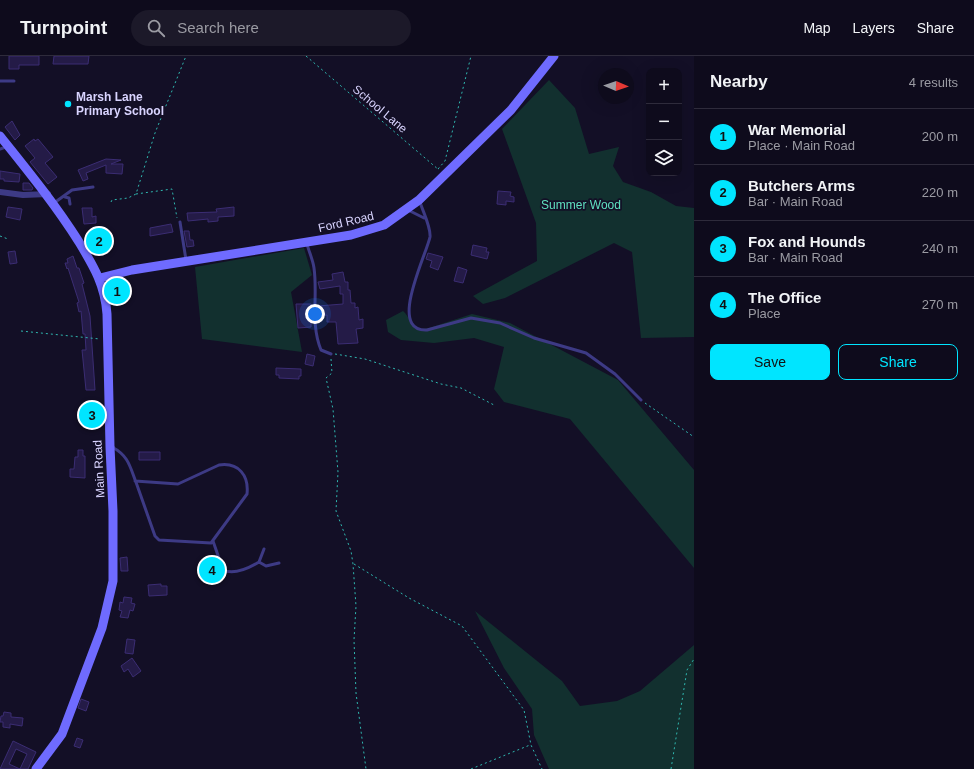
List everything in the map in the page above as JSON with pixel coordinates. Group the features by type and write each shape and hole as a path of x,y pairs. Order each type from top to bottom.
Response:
{"main road":[{"name":"Ford Road","path":"100,278 132,270 351,235 384,225 419,200 441,172 511,110 554,56"},
{"name":"Main Road","path":"0,136 4,147 48,194 54,203 100,278 106,302 114,581 102,628 62,734 36,769"}],"street":[{"path":"0,192 23,195 48,194"}],"lane":[{"path":"0,81 14,81"},
{"path":"54,203 65,197 72,190 93,187"},
{"path":"65,197 69,198 70,204"},
{"path":"419,200 430,237 414,284 408,316 414,326 422,330 428,330 471,318 500,323 534,338 586,353 615,374 641,400"},
{"path":"406,209 425,218"},
{"path":"180,222 186,261"},
{"path":"307,242 314,268 314,315 317,341 320,350 331,354"},
{"path":"110,447 124,455 156,536 159,540 207,544 212,541 247,494 247,480 239,468 226,464 219,465 174,484 135,481"},
{"path":"212,541 223,570 228,572 239,570 259,562 264,549"},
{"path":"259,562 266,566 279,563"}],"path":[{"path":"136,194 155,133 186,56"},
{"name":"School Lane","path":"306,56 441,172"},
{"path":"441,172 471,56"},
{"path":"111,202 112,200 128,198 136,194 172,189 176,218 180,222"},
{"path":"0,236 8,239"},
{"path":"21,331 78,338 108,339"},
{"path":"366,769 356,693 354,640 356,606 353,564 351,551 336,511 338,472 333,409 326,378 332,373 331,354 349,355 365,359 441,384 461,388 494,405"},
{"path":"641,400 694,437"},
{"path":"353,564 462,626 524,710 531,745 542,769"},
{"path":"671,769 687,670 694,659"},
{"path":"471,769 531,745"}],"green space":[{"name":"Summer Wood","path":"549,80 575,108 589,154 619,147 613,166 623,182 651,192 676,206 694,208 694,337 641,338 632,252 614,243 505,298 483,304 473,296 537,261 536,223 502,129"},
{"path":"304,248 312,275 291,292 302,352 202,339 195,267"},
{"path":"403,311 417,330 429,328 472,314 510,323 618,380 694,470 694,568 570,419 504,402 494,389 504,347 474,338 434,343 401,340 388,332 386,320"},
{"path":"475,611 562,681 580,706 617,701 640,691 694,645 694,769 549,769 534,735 532,709 504,668"}],"building":[{"path":"9,56 39,56 39,65 19,65 19,69 9,69"},
{"path":"54,56 89,56 88,64 53,64"},
{"path":"12,121 20,135 15,140 5,127"},
{"path":"34,139 35,141 38,139 53,157 45,163 57,177 48,184 30,162 35,158 25,146"},
{"path":"106,159 121,160 111,164 123,164 122,174 106,173 106,165 86,173 88,179 83,181 78,170"},
{"path":"0,171 20,174 19,182 4,181 4,179 0,179"},
{"path":"23,183 29,183 33,188 32,190 23,190"},
{"path":"498,191 511,192 510,196 514,197 514,202 506,201 506,205 497,204"},
{"path":"8,207 22,209 20,220 6,217"},
{"path":"234,207 234,216 218,217 218,221 208,222 208,219 188,221 187,213 217,212 216,209"},
{"path":"82,208 92,208 92,217 96,216 96,223 84,224"},
{"path":"171,224 173,232 150,236 150,228"},
{"path":"106,229 107,234 103,235 104,248 96,249 94,230"},
{"path":"184,231 189,231 190,240 193,240 194,246 187,247"},
{"path":"473,245 487,248 486,252 489,252 487,259 471,255"},
{"path":"15,251 17,263 10,264 8,252"},
{"path":"428,253 443,257 438,270 430,267 432,261 426,259"},
{"path":"73,256 84,283 82,284 90,316 95,390 86,390 82,350 86,350 85,334 83,334 81,311 79,312 77,303 79,302 65,263 68,263 67,259"},
{"path":"458,267 467,270 463,283 454,281"},
{"path":"343,272 345,282 348,282 351,303 355,303 355,308 358,307 359,320 363,319 363,328 356,329 358,343 338,344 336,322 327,322 327,315 318,316 318,306 343,304 343,294 340,294 340,286 320,289 318,282 333,280 332,274"},
{"path":"296,304 311,304 311,327 298,328"},
{"path":"307,354 315,356 313,366 305,364"},
{"path":"276,368 301,369 301,376 299,376 299,379 279,378 279,375 276,375"},
{"path":"95,401 99,420 88,425 84,410 89,409 88,402"},
{"path":"78,450 83,450 83,456 85,456 85,478 70,477 70,469 74,469 75,457 78,457"},
{"path":"139,452 160,452 160,460 139,460"},
{"path":"127,557 128,571 121,571 120,558"},
{"path":"215,562 218,572 206,576 204,571 209,569 208,565"},
{"path":"161,584 161,586 167,586 167,595 149,596 148,585"},
{"path":"124,597 132,598 131,603 135,604 133,611 130,610 128,618 120,617 122,611 119,610 120,602 123,603"},
{"path":"127,639 135,640 133,654 125,653"},
{"path":"132,658 141,671 133,677 128,669 124,672 121,666"},
{"path":"81,699 89,702 86,711 78,708"},
{"path":"4,712 11,713 11,717 23,718 22,726 10,724 10,728 3,727 3,722 0,722 1,716 3,716"},
{"path":"77,738 83,740 80,748 74,746"},
{"path":"13,741 36,752 28,769 20,769 0,769","holes":["16,749 27,754 20,769 9,764"]}],"place":[{"name":"Marsh Lane Primary School","path":"68,104"},
{"name":"Butchers Arms","path":"99,241"},
{"name":"War Memorial","path":"117,291"},
{"name":"Fox and Hounds","path":"92,415"},
{"name":"The Office","path":"212,570"}]}
